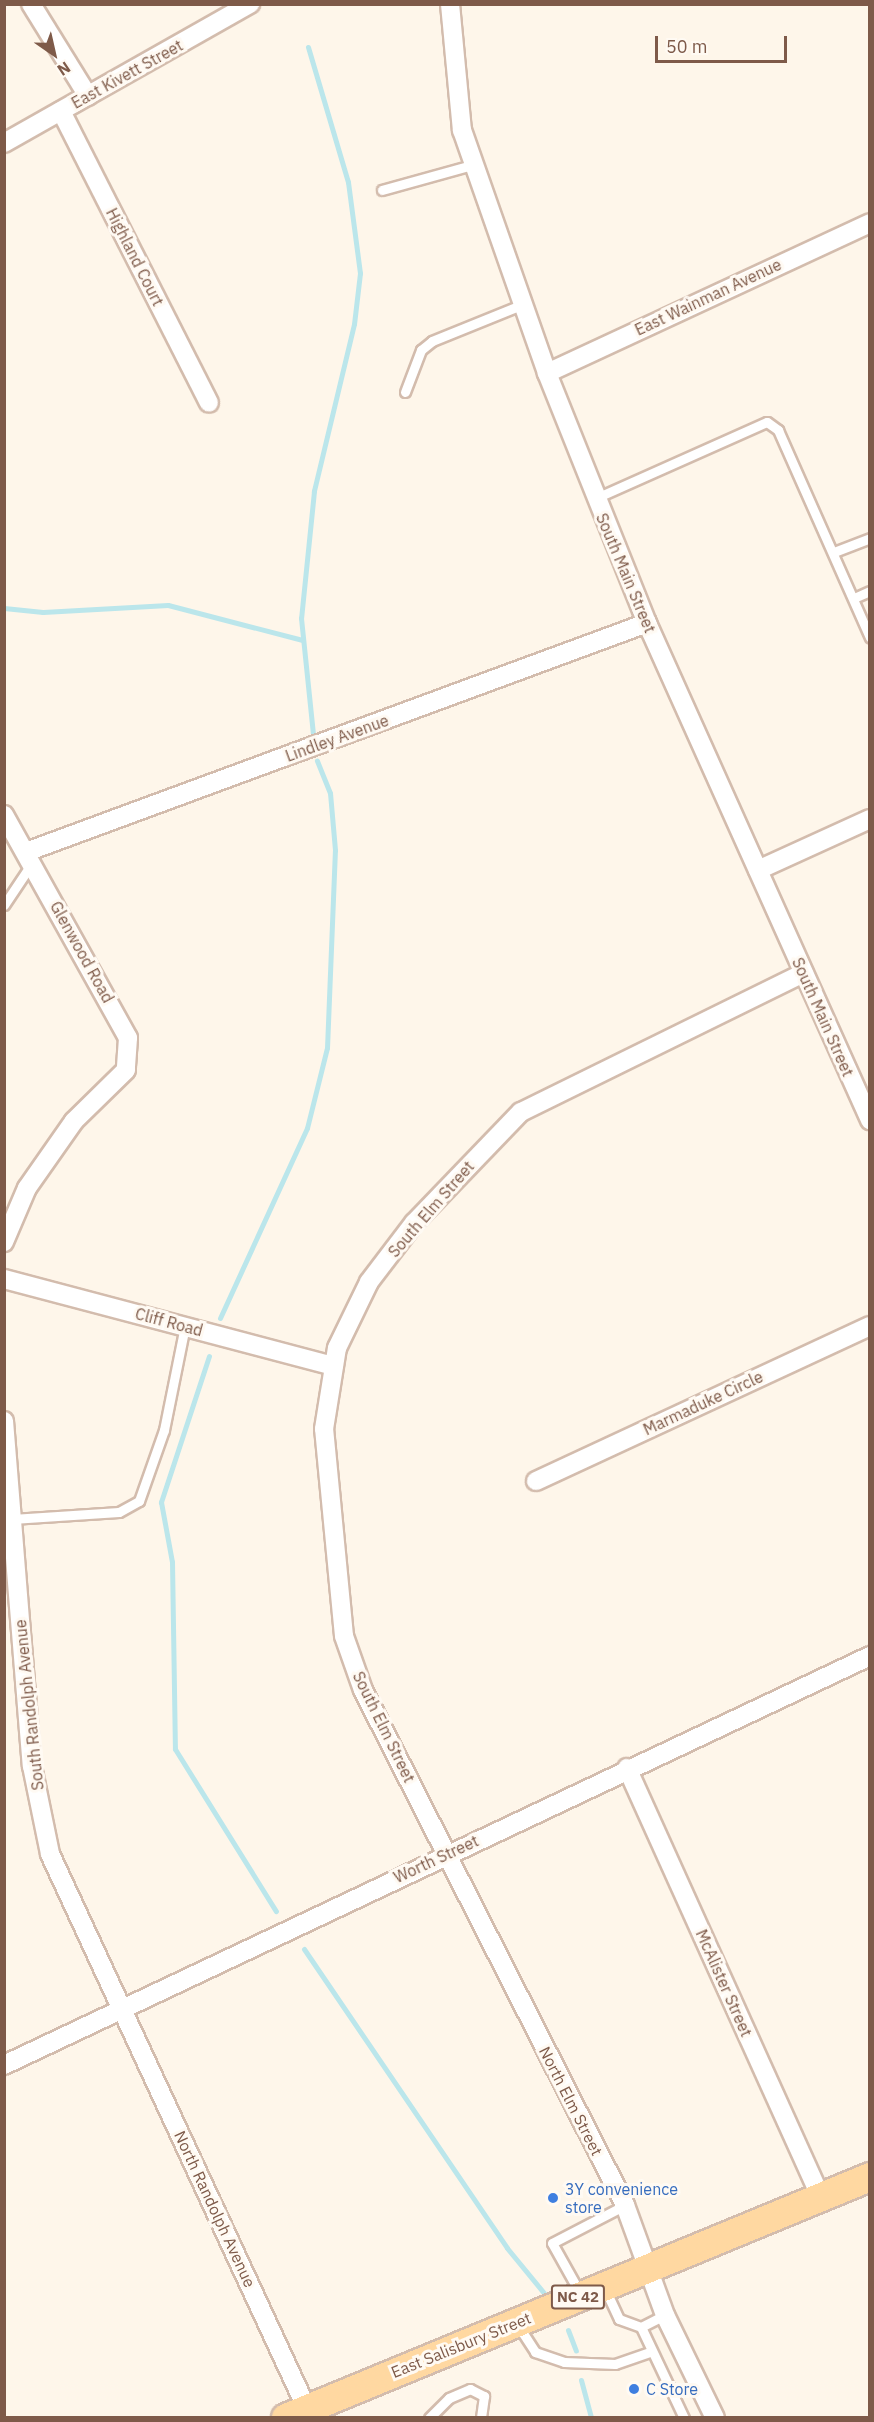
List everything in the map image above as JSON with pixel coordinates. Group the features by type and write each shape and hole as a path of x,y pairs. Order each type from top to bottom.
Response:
{"main road":[{"name":"East Salisbury Street","path":"297,2413 870,2178"}],"street":[{"path":"31,4 88,96"},
{"name":"East Kivett Street","path":"4,143 250,4"},
{"name":"South Main Street","path":"450,4 454,74 472,165 521,305 594,499 647,623 870,1120"},
{"name":"Highland Court","path":"61,111 209,403"},
{"name":"East Wainman Avenue","path":"547,373 870,223"},
{"name":"Lindley Avenue","path":"29,857 647,623"},
{"name":"Glenwood Road","path":"4,815 128,1038 126,1070 74,1121 27,1188 4,1242"},
{"path":"758,870 870,819"},
{"name":"South Elm Street","path":"447,1854 363,1690 344,1636 324,1429 334,1366 369,1282 414,1223 521,1112 804,973"},
{"name":"Cliff Road","path":"4,1279 334,1366"},
{"name":"Marmaduke Circle","path":"536,1481 870,1326"},
{"name":"South Randolph Avenue","path":"4,1421 32,1766 50,1854 122,2008"},
{"name":"Worth Street","path":"4,2065 627,1768 870,1656"},
{"name":"McAlister Street","path":"627,1768 821,2197"},
{"name":"North Elm Street","path":"447,1854 625,2205 650,2267 665,2315 714,2417"},
{"name":"North Randolph Avenue","path":"122,2008 297,2413"}],"lane":[{"path":"382,190 472,165"},
{"path":"405,392 421,350 432,341 521,305"},
{"path":"594,499 767,422 778,430 834,552 870,638"},
{"path":"834,552 870,538"},
{"path":"854,598 870,591"},
{"path":"4,905 29,857"},
{"path":"12,1519 119,1512 139,1502 164,1430 185,1326"},
{"path":"625,2205 552,2243 619,2319 641,2327 684,2418"},
{"path":"641,2327 665,2315"},
{"path":"517,2322 525,2341 549,2360 615,2364 652,2351"},
{"path":"429,2418 449,2398 470,2389 484,2396 481,2418"}],"waterway":[{"path":"308,47 348,182 360,273 354,324 314,491 301,618 313,734"},
{"path":"4,608 43,612 168,605 302,640"},
{"path":"220,1318 307,1128 327,1048 335,850 330,793 317,761"},
{"path":"209,1356 161,1502 172,1562 175,1749 276,1911"},
{"path":"304,1949 507,2248 544,2293"},
{"path":"568,2330 576,2351"},
{"path":"581,2380 591,2418"}],"place":[{"name":"3Y convenience store","path":"553,2198"},
{"name":"C Store","path":"634,2389"}]}
